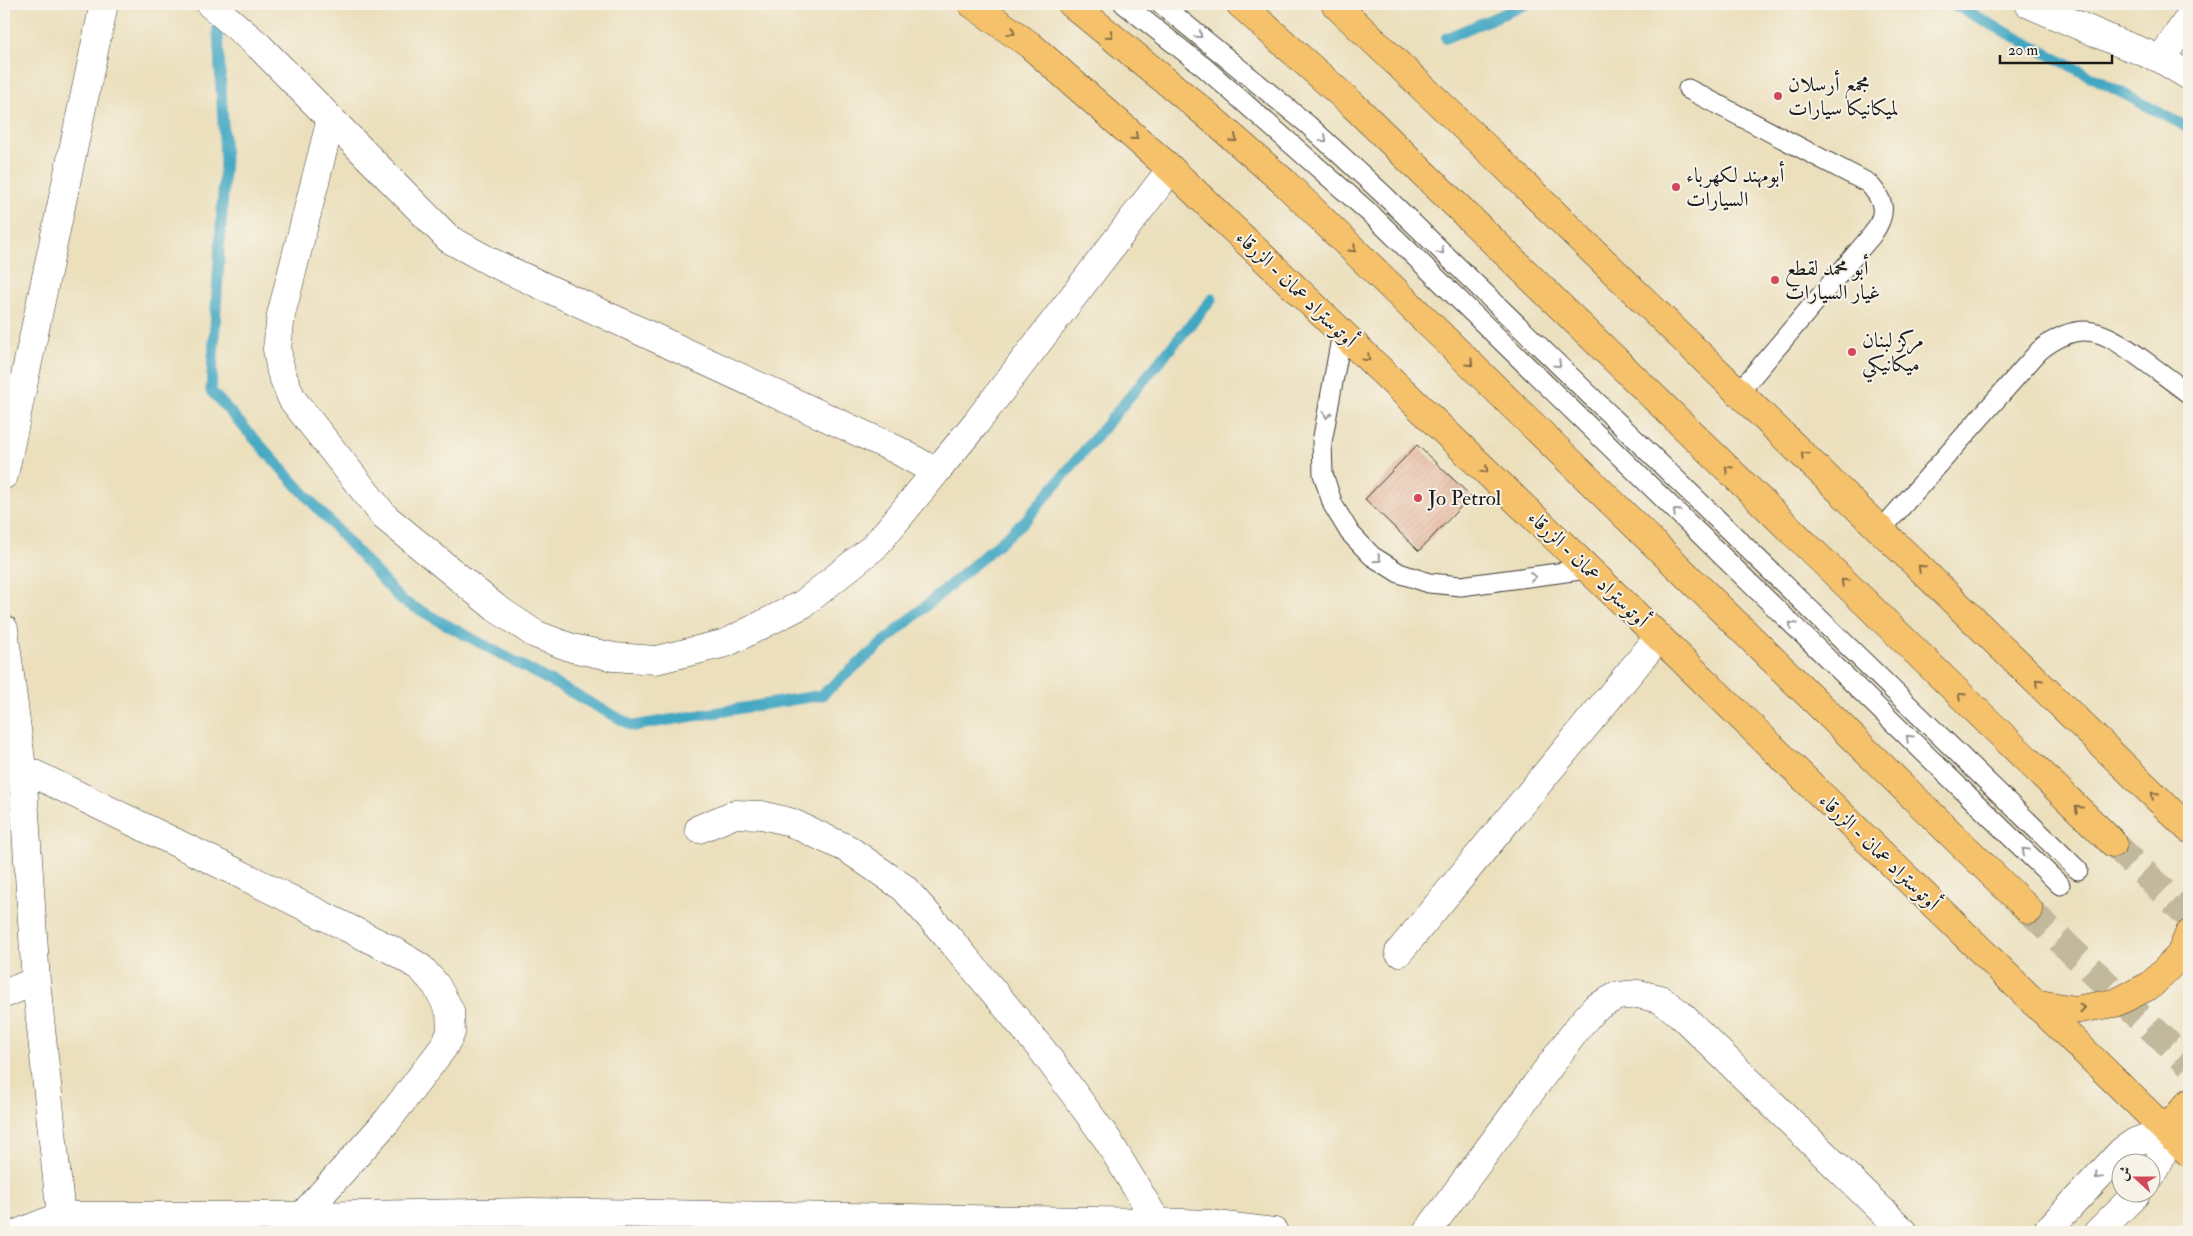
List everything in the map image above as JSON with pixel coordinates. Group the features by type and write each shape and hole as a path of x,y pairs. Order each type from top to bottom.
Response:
{"highway":[{"name":"أوتوستراد عمان - الزرقاء","path":"972,4 1030,45 1171,169 1660,638 2189,1153"},
{"path":"1072,4 1205,113 1284,182 2029,910"},
{"path":"1240,4 1353,105 2113,843"},
{"path":"1335,4 1739,392 2189,829"},
{"path":"2034,1003 2074,1010 2115,1003 2151,984 2180,954 2189,934"},
{"path":"2166,1130 2189,1103"}],"street":[{"path":"4,475 104,4"},
{"path":"210,4 258,46 449,239 469,252 897,450 936,472"},
{"path":"2029,4 2161,59 2189,76"},
{"path":"2161,59 2189,18"},
{"path":"331,119 281,315 278,349 280,372 292,399 385,517 496,608 535,634 572,648 614,657 656,660 726,643 803,604 875,546 976,423 1171,169"},
{"path":"4,629 13,770 61,1216"},
{"path":"1399,952 1660,638"},
{"path":"13,770 234,870 396,952 421,968 436,985 450,1011 451,1033 443,1048 386,1121 294,1224"},
{"path":"698,829 735,814 762,815 790,822 848,849 904,888 953,942 1043,1051 1107,1139 1157,1222"},
{"path":"4,994 36,981"},
{"path":"1427,1232 1595,1008 1617,996 1638,994 1660,999 1680,1014 1904,1232"},
{"path":"2046,1232 2122,1151 2142,1138 2166,1130 2165,1146 2160,1162"},
{"path":"2098,1232 2126,1204"},
{"path":"21,1232 61,1216 294,1224 1157,1222 1208,1224 1274,1232"}],"lane":[{"path":"1124,4 1205,68 1373,216 2060,885"},
{"path":"1161,4 1307,124 1383,194 2078,870"},
{"path":"1688,89 1868,184 1878,194 1883,208 1881,223 1872,235 1739,392"},
{"path":"1881,530 2039,351 2052,341 2066,334 2082,331 2099,333 2114,338 2189,394"},
{"path":"1342,333 1322,442 1323,474 1333,505 1350,533 1372,556 1399,573 1429,583 1461,586 1588,569"}],"building":[{"name":"Jo Petrol","path":"1417,445 1471,496 1419,551 1365,499"}],"waterway":[{"path":"1446,38 1527,4"},
{"path":"1952,4 2189,128"},
{"path":"217,14 225,160 211,391 401,600 633,726 822,695 1026,520 1212,299"}],"tunnel":[{"path":"2113,843 2189,916"},
{"path":"2029,910 2189,1064"}],"place":[{"name":"مجمع أرسلان لميكانيكا سيارات","path":"1778,96"},
{"name":"أبومهند لكهرباء السيارات","path":"1676,187"},
{"name":"أبو محمد لقطع غيار السيارات","path":"1775,280"},
{"name":"مركز لبنان ميكانيكي","path":"1852,352"},
{"name":"Jo Petrol","path":"1418,498"}]}
